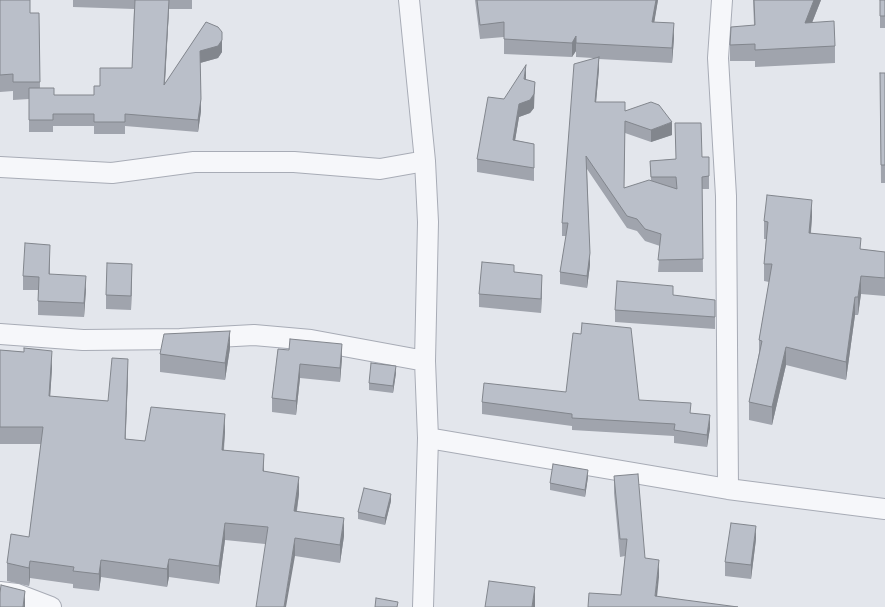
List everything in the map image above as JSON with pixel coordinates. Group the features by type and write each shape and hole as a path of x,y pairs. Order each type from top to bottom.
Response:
{"street":[{"path":"409,0 425,161 428,222 425,361 428,438 423,607"},
{"path":"722,0 718,58 726,196 728,489"},
{"path":"0,167 112,173 194,162 294,162 380,169 425,161"},
{"path":"0,334 83,340 254,336 311,340 425,361"},
{"path":"428,438 728,489 885,509"},
{"path":"0,592 17,594 52,607"}],"building":[{"path":"0,0 30,0 30,13 39,13 40,82 13,82 13,74 0,75"},
{"path":"135,0 169,0 164,85 206,22 218,27 222,32 222,40 218,46 200,51 201,99 198,120 125,114 125,122 94,122 94,114 53,114 53,120 29,120 29,88 54,88 54,95 94,95 94,86 100,86 100,68 132,68"},
{"path":"477,0 656,0 652,22 674,23 672,48 576,43 576,36 572,43 504,39 504,22 480,25"},
{"path":"754,0 814,0 805,23 834,21 835,46 755,50 755,44 730,45 731,27 755,25"},
{"path":"880,0 885,0 885,16 880,16"},
{"path":"599,57 595,102 625,102 625,111 651,102 659,105 672,122 651,130 625,121 624,188 649,180 677,189 676,177 651,177 650,161 676,159 675,123 701,123 702,157 709,157 709,176 702,177 703,259 658,260 661,234 645,229 637,219 627,216 586,156 590,253 587,276 560,272 568,223 562,223 574,64"},
{"path":"526,65 524,79 535,82 534,94 530,100 519,104 513,140 534,144 534,168 477,159 488,97 504,99"},
{"path":"880,73 885,73 885,165 881,165"},
{"path":"767,195 812,200 809,233 861,238 860,249 885,252 885,278 861,276 858,297 855,297 846,362 786,347 772,407 749,402 762,341 759,340 772,264 764,264 768,222 764,221"},
{"path":"25,243 50,245 49,274 86,276 84,303 38,301 39,277 23,276"},
{"path":"482,262 514,265 514,272 542,275 541,299 479,294"},
{"path":"107,263 132,264 131,296 106,295"},
{"path":"617,281 673,286 673,295 715,300 715,317 615,310"},
{"path":"582,323 631,328 639,400 691,403 690,413 710,415 707,435 674,430 675,424 572,418 572,414 482,402 484,383 566,392 573,333 581,334"},
{"path":"230,331 225,363 160,354 164,334"},
{"path":"290,339 342,344 340,368 300,364 296,401 272,398 278,349 289,350"},
{"path":"24,348 52,351 49,396 108,401 112,358 128,359 125,439 145,441 151,407 225,414 222,450 264,454 263,471 299,477 294,511 344,518 340,545 295,538 284,607 256,607 268,527 225,523 219,566 169,559 167,569 101,560 99,574 73,571 74,567 30,561 29,568 7,563 11,534 29,537 43,427 0,427 0,350 24,352"},
{"path":"371,363 396,366 393,386 369,383"},
{"path":"553,464 588,470 585,490 550,483"},
{"path":"638,474 645,558 659,560 655,596 738,607 588,607 589,593 621,595 627,539 620,539 614,476"},
{"path":"364,488 391,494 385,518 358,512"},
{"path":"731,523 756,526 751,565 725,562"},
{"path":"489,581 535,587 532,607 485,607"},
{"path":"1,585 25,591 23,607 0,607"},
{"path":"376,598 398,602 397,607 375,607"}]}
